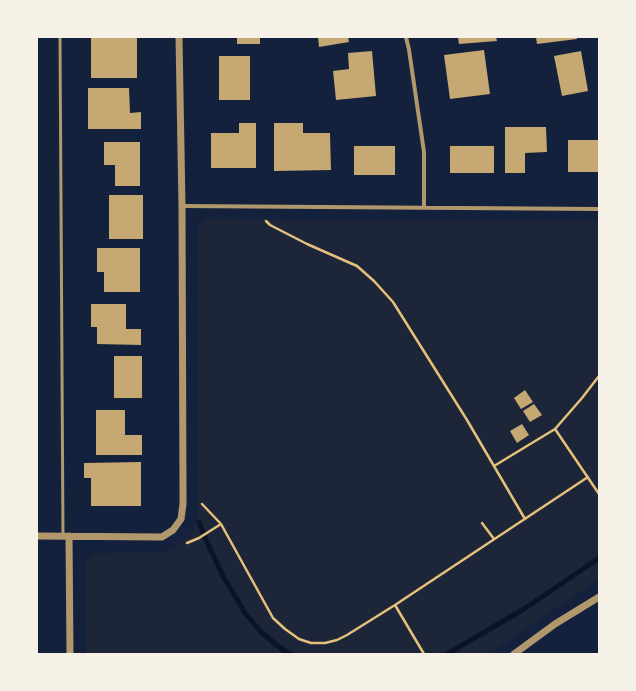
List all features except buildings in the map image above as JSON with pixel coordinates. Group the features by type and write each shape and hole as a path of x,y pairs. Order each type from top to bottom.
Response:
{"street":[{"path":"37,536 162,537 173,530 181,519 183,504 182,206 179,37"},
{"path":"406,37 424,152 424,208"},
{"path":"182,206 599,209"},
{"path":"66,536 70,654"},
{"path":"514,654 555,624 599,598"}],"lane":[{"path":"60,37 66,536"}],"path":[{"path":"266,221 270,225 307,244 358,266 374,280 393,302 467,420 525,519"},
{"path":"494,466 555,429 599,376"},
{"path":"555,429 599,494"},
{"path":"202,504 221,524 273,618 299,639 311,643 325,643 337,640 394,605 588,477"},
{"path":"482,522 494,539"},
{"path":"187,543 199,538 221,524"},
{"path":"394,605 424,654"}],"shaded area":[{"path":"205,219 599,221 599,579 490,654 86,654 85,567 91,556 96,553 164,552 178,546 191,533 196,523 198,512 198,228 201,222"}],"waterway":[{"path":"199,522 223,576 245,613 261,632 280,648 291,654"},
{"path":"447,654 524,609 599,558"}]}
